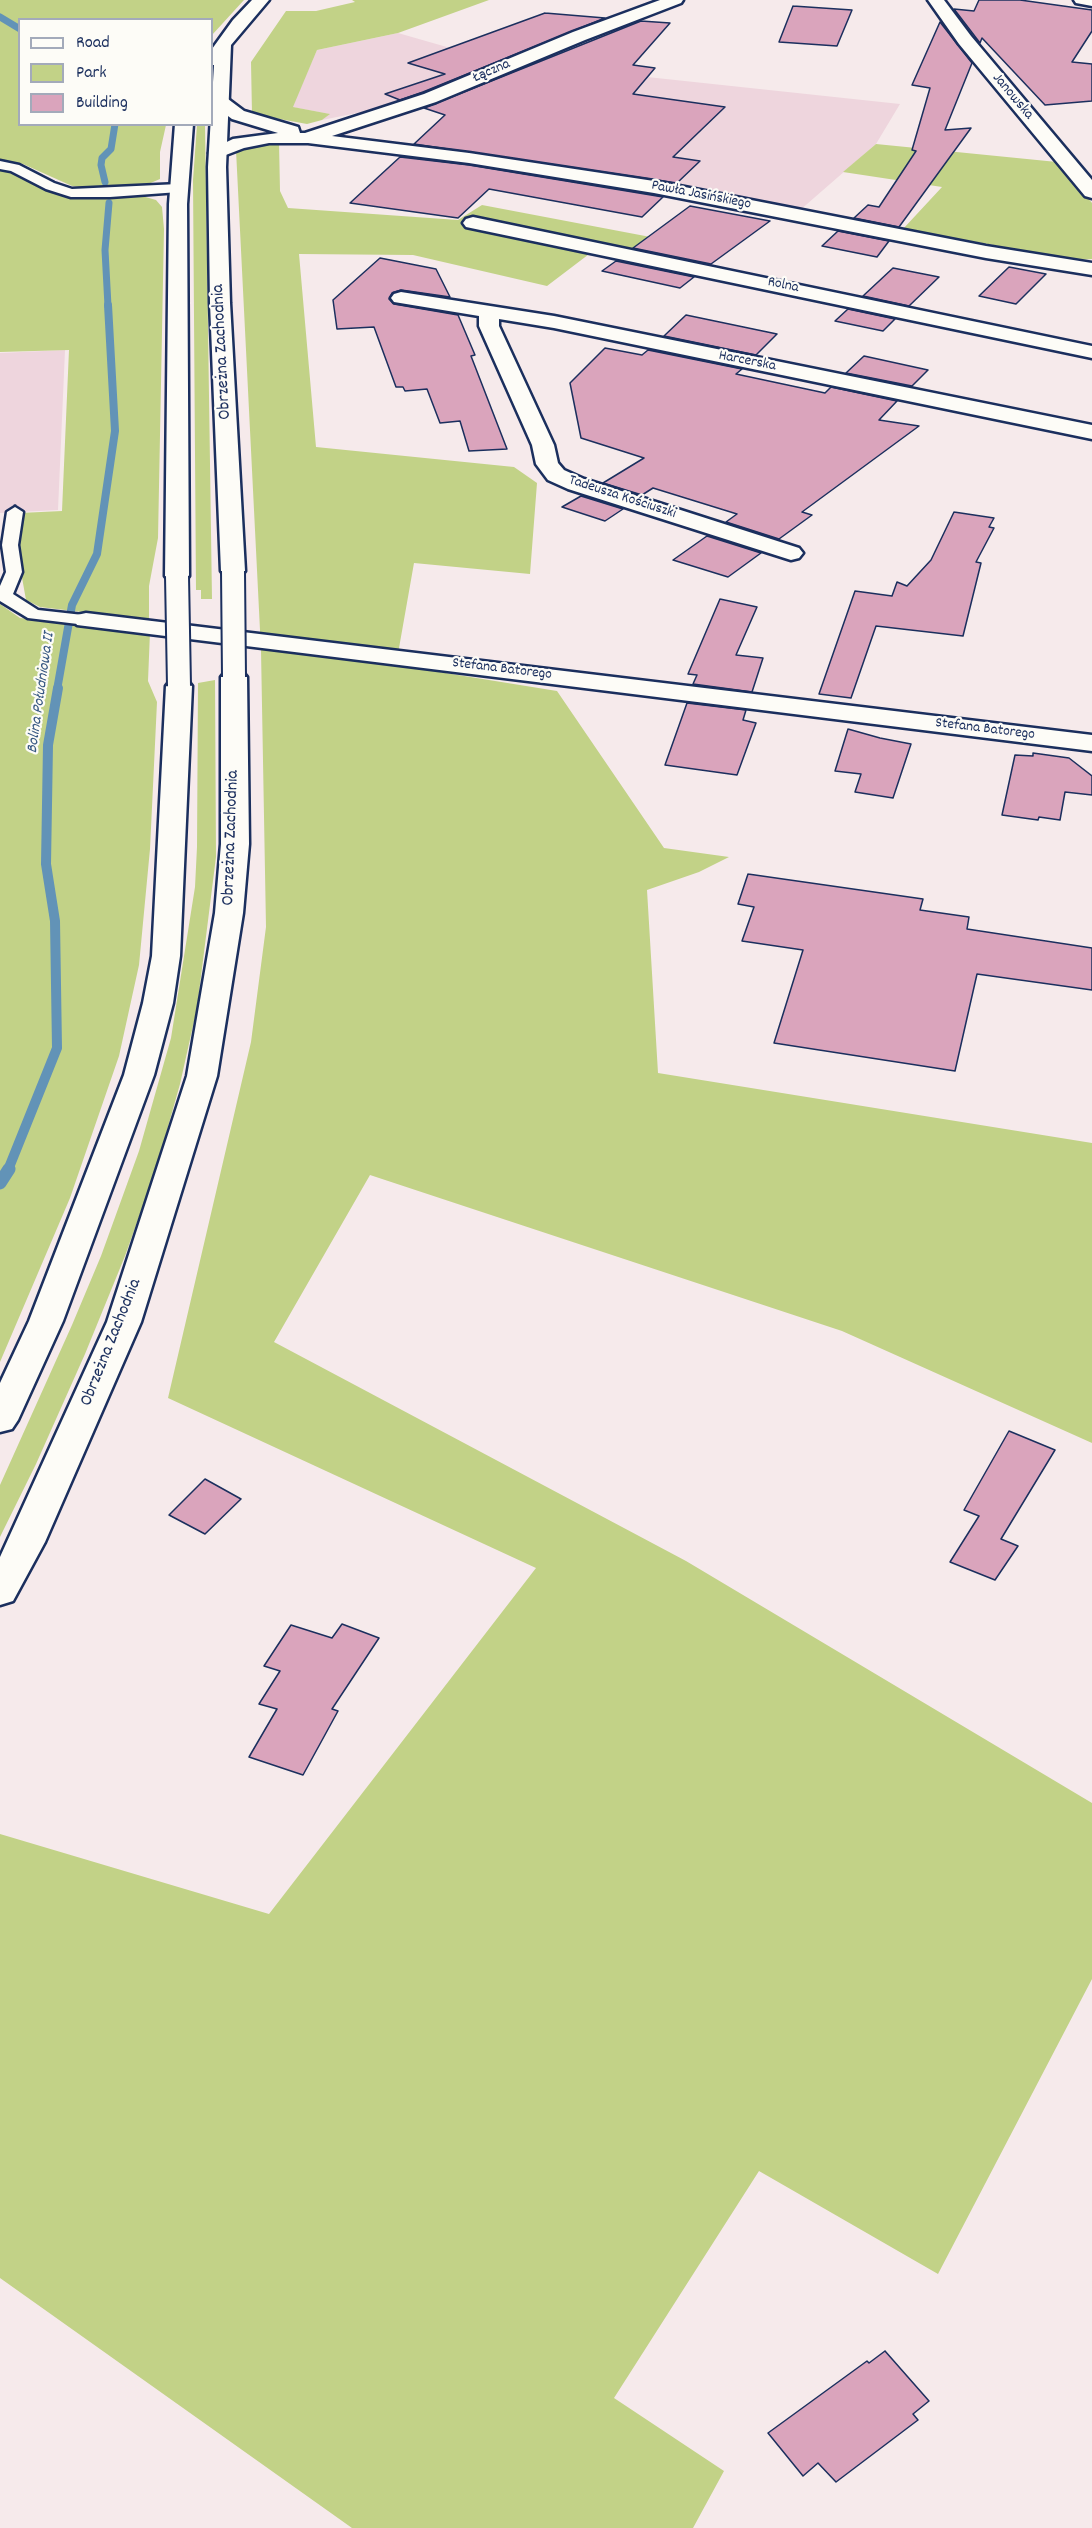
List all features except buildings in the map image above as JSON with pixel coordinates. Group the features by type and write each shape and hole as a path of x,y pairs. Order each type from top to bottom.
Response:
{"street":[{"path":"213,59 239,23 261,0"},
{"name":"Łączna","path":"308,138 430,98 579,36 675,0"},
{"name":"Janowska","path":"936,0 964,40 1092,192"},
{"path":"1082,0 1092,2"},
{"name":"Obrzeżna Zachodnia","path":"0,1592 27,1542 124,1322 202,1076 222,965 234,855 233,571 220,303 218,153 223,44"},
{"name":"Pawła Jasińskiego","path":"222,103 238,115 308,138"},
{"path":"0,1420 46,1321 139,1075 158,1003 166,956 179,686 178,188 184,126"},
{"name":"Pawła Jasińskiego","path":"218,153 239,143 308,138 596,177 986,252 1092,270"},
{"name":"Rolna","path":"474,223 1092,352"},
{"name":"Harcerska","path":"401,298 489,311 1092,432"},
{"name":"Tadeusza Kościuszki","path":"489,311 489,326 543,445 547,464 556,475 576,484 791,553"},
{"name":"Stefana Batorego","path":"86,620 1092,743"}],"lane":[{"path":"0,165 15,168 50,186 71,193 110,193 178,188"},
{"name":"Stefana Batorego","path":"15,512 9,545 14,572 4,596 34,614 86,620"}],"shaded area":[{"path":"398,33 499,62 392,106 322,120 329,114 292,107 317,50"},
{"path":"591,71 900,104 876,144 799,211 504,157"},
{"path":"65,350 58,510 0,513 0,353"}],"green space":[{"path":"0,0 244,0 213,34 213,18 18,18 18,126 166,126 160,152 160,179 146,185 99,190 72,186 23,164 0,160"},
{"path":"352,0 489,0 398,33 317,50 293,107 330,114 322,120 307,124 252,114 251,62 286,11 316,11 355,2"},
{"path":"197,126 205,126 212,599 201,599 201,590 196,590 193,180"},
{"path":"279,142 280,191 288,208 458,220 482,205 661,239 640,255 601,245 547,286 413,255 299,254 316,447 514,467 537,483 530,574 414,563 396,665 557,691 664,848 729,857 699,872 647,890 658,1073 1092,1143 1092,1443 842,1331 370,1175 274,1342 686,1561 1092,1803 1092,1979 938,2274 759,2171 614,2398 724,2471 693,2528 352,2528 0,2278 0,1834 269,1914 536,1568 168,1398 251,1042 266,927 261,650 236,150"},
{"path":"876,144 1057,162 1092,203 1092,259 1078,260 903,229 942,187 843,172"},
{"path":"0,168 20,174 72,197 142,196 156,200 162,207 164,229 158,538 149,586 149,620 40,607 26,600 16,544 20,513 62,511 69,350 0,352"},
{"path":"0,604 20,618 150,632 148,681 157,702 150,849 139,965 119,1056 70,1198 0,1362"},
{"path":"215,680 216,857 197,1008 180,1084 157,1166 125,1256 85,1354 36,1464 0,1537 0,1485 101,1256 139,1151 171,1038 195,887 198,683"}],"waterway":[{"name":"Bolina Południowa II","path":"0,17 18,28"},
{"name":"Bolina Południowa II","path":"105,182 101,165 102,158 111,149 115,126"},
{"name":"Bolina Południowa II","path":"108,306 105,250 109,203"},
{"name":"Bolina Południowa II","path":"57,690 72,605 97,554 115,431 108,305"},
{"name":"Bolina Południowa II","path":"8,1170 57,1048 55,921 46,864 48,745 58,688"},
{"name":"Bolina Południowa II","path":"0,1183 9,1169"}]}
